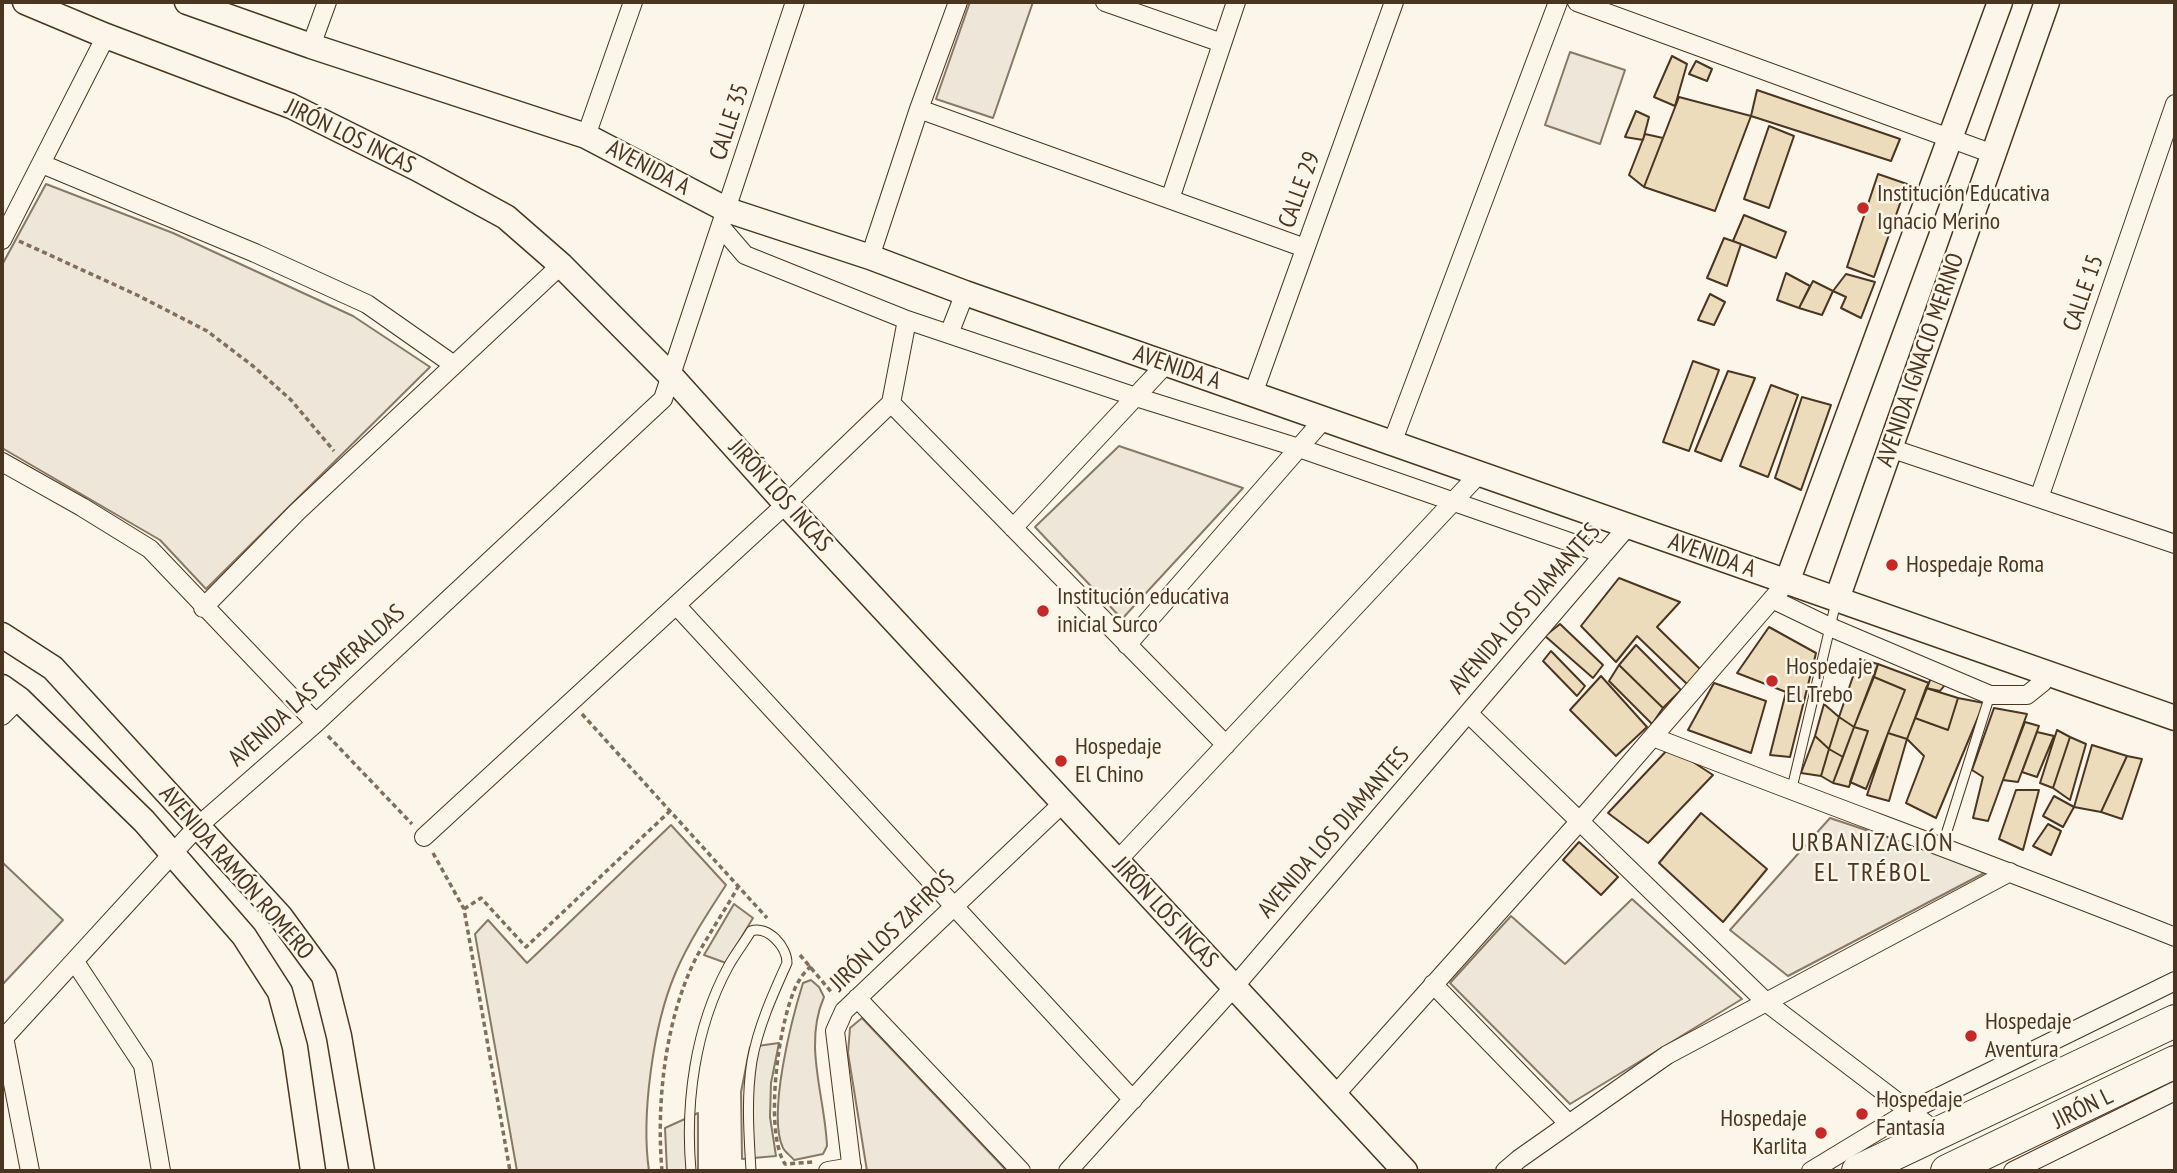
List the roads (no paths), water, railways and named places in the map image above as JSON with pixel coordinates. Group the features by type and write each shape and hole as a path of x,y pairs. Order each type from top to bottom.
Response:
{"highway":[{"path":"1858,1171 2175,1021"},
{"path":"1947,1171 2032,1155 2175,1062"}],"street":[{"name":"JIRÓN LOS INCAS","path":"25,2 106,36 291,106 418,169 506,217 561,265 671,376 1117,861 1240,980 1334,1096 1405,1171"},
{"name":"AVENIDA A","path":"187,2 311,46 586,136 724,219 870,257 965,293 1628,526 1780,591 1837,599 2175,718"},
{"path":"311,46 327,2"},
{"path":"586,136 633,2"},
{"name":"CALLE 35","path":"671,376 795,2"},
{"path":"870,257 958,2"},
{"path":"1105,2 1222,43"},
{"path":"1170,199 1236,2"},
{"name":"CALLE 29","path":"1253,394 1394,2"},
{"path":"1392,443 1558,2"},
{"path":"1577,2 1993,154"},
{"name":"AVENIDA IGNACIO MERINO","path":"1780,591 2000,2"},
{"name":"AVENIDA IGNACIO MERINO","path":"1837,599 2043,3"},
{"path":"3,237 106,36"},
{"name":"CALLE 15","path":"2039,498 2175,104"},
{"path":"919,109 1305,248"},
{"path":"43,163 256,253 367,304 454,365"},
{"path":"724,219 745,255 907,320 1136,397 1299,448 1604,554"},
{"path":"204,608 297,512 561,265"},
{"path":"949,334 965,293"},
{"path":"424,837 786,504 891,403 907,320"},
{"path":"1013,528 1166,364"},
{"name":"AVENIDA LAS ESMERALDAS","path":"3,1039 197,827 316,723 663,399 671,376"},
{"path":"891,403 1226,745"},
{"path":"1127,645 1324,419"},
{"path":"1890,448 2175,544"},
{"path":"2,462 82,507 150,550 316,723"},
{"path":"1117,861 1479,474"},
{"name":"AVENIDA LOS DIAMANTES","path":"1240,980 1628,526"},
{"path":"1334,1096 1579,822 1780,591 1830,627 1990,695 2027,695 2042,684 2048,673"},
{"path":"676,605 1133,1100"},
{"name":"AVENIDA RAMÓN ROMERO","path":"2,635 53,668 280,916 324,976 339,1036 362,1171"},
{"path":"2,716 10,693"},
{"name":"AVENIDA RAMÓN ROMERO","path":"10,693 144,821 244,936 280,992 295,1047 313,1171"},
{"path":"1463,719 1579,822 1766,1002 1938,1133"},
{"path":"1653,737 2175,937"},
{"name":"JIRÓN LOS ZAFIROS","path":"852,1169 835,1031 844,1012 1063,803"},
{"path":"1505,1171 1667,1055 2010,872"},
{"path":"75,962 143,1065 161,1171"},
{"path":"1068,1171 1240,980"},
{"path":"1433,984 1569,1124"},
{"path":"1811,1171 1910,1111 2173,988"},
{"path":"857,998 1021,1171"},
{"path":"3,1039 30,1171"},
{"name":"JIRÓN L","path":"2013,1171 2032,1155 2175,1091"},
{"path":"824,1166 852,1169"}],"lane":[{"path":"1791,792 1837,599"},
{"path":"1942,847 1990,695"},
{"path":"691,1171 688,1146 694,1067 699,1046 710,1007 728,967 751,931 758,928 764,930 782,947 787,954 787,963 763,1020 752,1060 748,1099 751,1171"}],"place":[{"name":"Institución Educativa Ignacio Merino","path":"1863,208"},
{"name":"Hospedaje Roma","path":"1892,565"},
{"name":"Institución educativa inicial Surco","path":"1043,611"},
{"name":"Hospedaje El Trebo","path":"1772,681"},
{"name":"Hospedaje El Chino","path":"1061,761"},
{"name":"Hospedaje Aventura","path":"1971,1036"},
{"name":"Hospedaje Fantasía","path":"1862,1114"},
{"name":"Hospedaje Karlita","path":"1821,1133"}],"district":[{"name":"URBANIZACIÓN EL TRÉBOL","path":"1873,859"}]}
